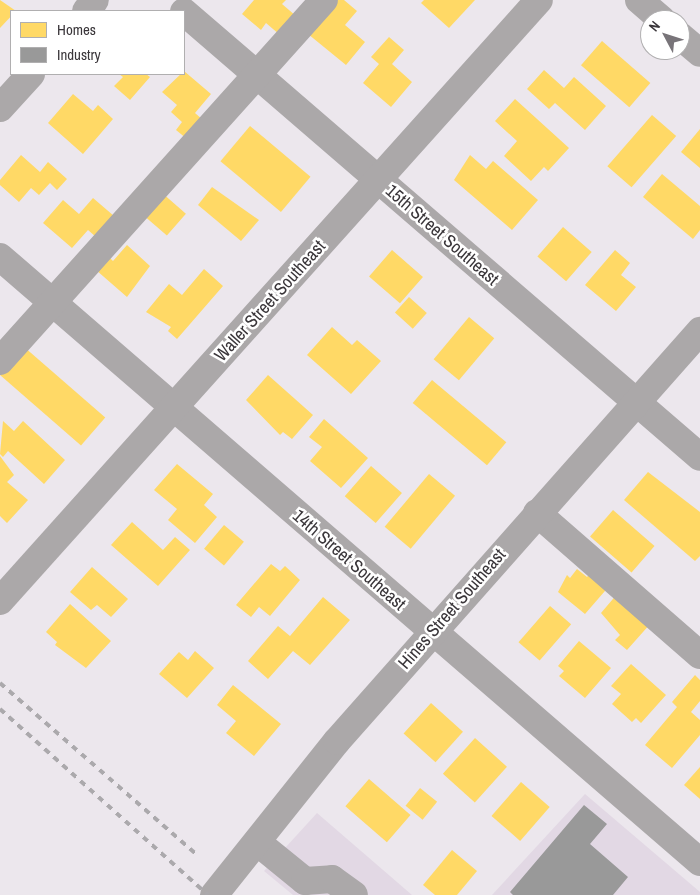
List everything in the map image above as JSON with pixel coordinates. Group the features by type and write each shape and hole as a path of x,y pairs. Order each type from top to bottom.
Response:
{"street":[{"path":"87,10 96,0"},
{"name":"15th Street Southeast","path":"170,0 181,10"},
{"path":"0,361 324,0"},
{"name":"Waller Street Southeast","path":"0,601 538,0"},
{"path":"639,0 650,10"},
{"name":"15th Street Southeast","path":"185,14 700,457"},
{"path":"690,44 700,53"},
{"path":"0,108 29,75"},
{"name":"14th Street Southeast","path":"0,257 700,862"},
{"name":"Hines Street Southeast","path":"214,895 432,632 700,331"},
{"path":"537,513 700,655"},
{"path":"257,842 305,881 332,879 354,895"}],"shaded area":[{"path":"585,794 700,892 700,895 492,895"},
{"path":"317,813 412,895 293,895 264,871"}],"building: Homes":[{"path":"0,0 15,10 10,10 10,17 0,28"},
{"path":"254,0 286,0 282,4 296,16 280,35 266,23 261,30 242,14"},
{"path":"337,0 344,0 357,11 345,25 365,42 346,65 308,34"},
{"path":"424,0 475,0 449,28 421,3"},
{"path":"389,37 404,50 392,64 412,82 391,107 363,83 379,64 371,57"},
{"path":"602,41 650,83 629,107 581,65"},
{"path":"544,70 564,88 574,77 606,106 585,130 555,103 549,109 527,89"},
{"path":"185,72 211,94 195,113 203,120 187,139 176,130 182,122 171,112 177,105 162,92 180,75 185,75"},
{"path":"120,75 147,75 150,77 130,100 114,86 123,77"},
{"path":"73,94 93,111 98,105 113,119 83,154 48,123"},
{"path":"515,99 569,148 548,171 544,167 531,181 504,156 517,141 495,121"},
{"path":"652,115 676,136 632,187 607,166"},
{"path":"250,126 311,177 281,212 220,161"},
{"path":"700,129 700,168 681,152"},
{"path":"21,155 40,172 48,162 67,179 57,190 50,183 39,195 31,188 19,202 0,185 0,180"},
{"path":"470,155 486,169 493,161 538,200 512,230 454,180"},
{"path":"662,174 700,206 700,230 693,239 643,197"},
{"path":"212,187 259,220 241,241 198,205"},
{"path":"161,192 186,214 167,236 142,214"},
{"path":"93,198 114,216 96,237 88,230 72,248 43,223 63,200 79,214"},
{"path":"563,227 592,252 566,281 537,256"},
{"path":"127,245 150,266 127,297 96,270 108,256 113,261"},
{"path":"392,250 423,277 400,303 369,276"},
{"path":"615,250 630,263 621,275 636,287 616,311 585,285"},
{"path":"204,269 223,286 177,339 168,331 171,327 146,312 169,284 182,295"},
{"path":"409,297 427,313 413,329 395,313"},
{"path":"469,317 494,338 459,380 434,359"},
{"path":"332,327 352,345 357,340 381,361 351,394 307,355"},
{"path":"23,346 105,418 81,445 0,375 0,372"},
{"path":"268,375 313,415 292,439 283,432 280,435 246,400"},
{"path":"432,380 506,442 487,465 413,403"},
{"path":"324,419 368,458 341,488 310,461 322,447 309,437"},
{"path":"3,421 14,431 23,421 65,460 44,484 8,451 3,457 0,454"},
{"path":"0,456 14,475 7,482 28,500 7,523 0,516"},
{"path":"177,464 213,494 204,505 217,517 195,543 168,520 177,509 154,490"},
{"path":"371,466 402,493 376,523 345,496"},
{"path":"648,472 700,512 700,556 695,561 624,500"},
{"path":"429,474 455,496 411,549 385,527"},
{"path":"613,510 655,546 632,572 590,536"},
{"path":"132,522 163,550 175,537 190,550 158,586 111,545"},
{"path":"224,525 244,542 224,565 204,549"},
{"path":"271,564 280,571 285,566 300,580 270,616 259,607 251,617 236,605"},
{"path":"92,567 128,599 111,617 97,605 91,610 70,592"},
{"path":"577,569 587,577 594,569 611,584 585,614 558,592 567,575 570,578"},
{"path":"618,593 651,623 627,650 615,640 620,635 601,613"},
{"path":"323,597 350,620 310,665 293,651 268,679 248,661 278,626 290,636"},
{"path":"70,604 111,641 86,668 55,645 57,642 46,632"},
{"path":"550,606 571,624 540,661 519,642"},
{"path":"579,641 611,668 585,698 559,676 564,671 558,666"},
{"path":"195,651 214,668 187,698 159,674 179,652 188,660"},
{"path":"631,664 666,695 641,723 636,718 632,722 612,704 621,694 611,686"},
{"path":"695,675 700,680 700,701 691,712 700,720 700,735 672,768 645,745 677,707 672,702"},
{"path":"233,685 281,724 254,756 226,733 236,721 217,705"},
{"path":"431,703 463,732 436,762 404,733"},
{"path":"475,738 507,767 475,802 443,774"},
{"path":"700,767 700,799 684,785"},
{"path":"369,779 411,815 387,842 345,806"},
{"path":"521,782 550,807 520,841 491,816"},
{"path":"420,788 437,802 423,820 406,806"},
{"path":"452,850 477,871 457,895 435,895 423,885"}],"building: Industry":[{"path":"584,805 607,824 590,844 628,877 613,895 513,895 510,892"}],"railway":[{"path":"0,683 195,853"},
{"path":"0,709 208,895"}]}
